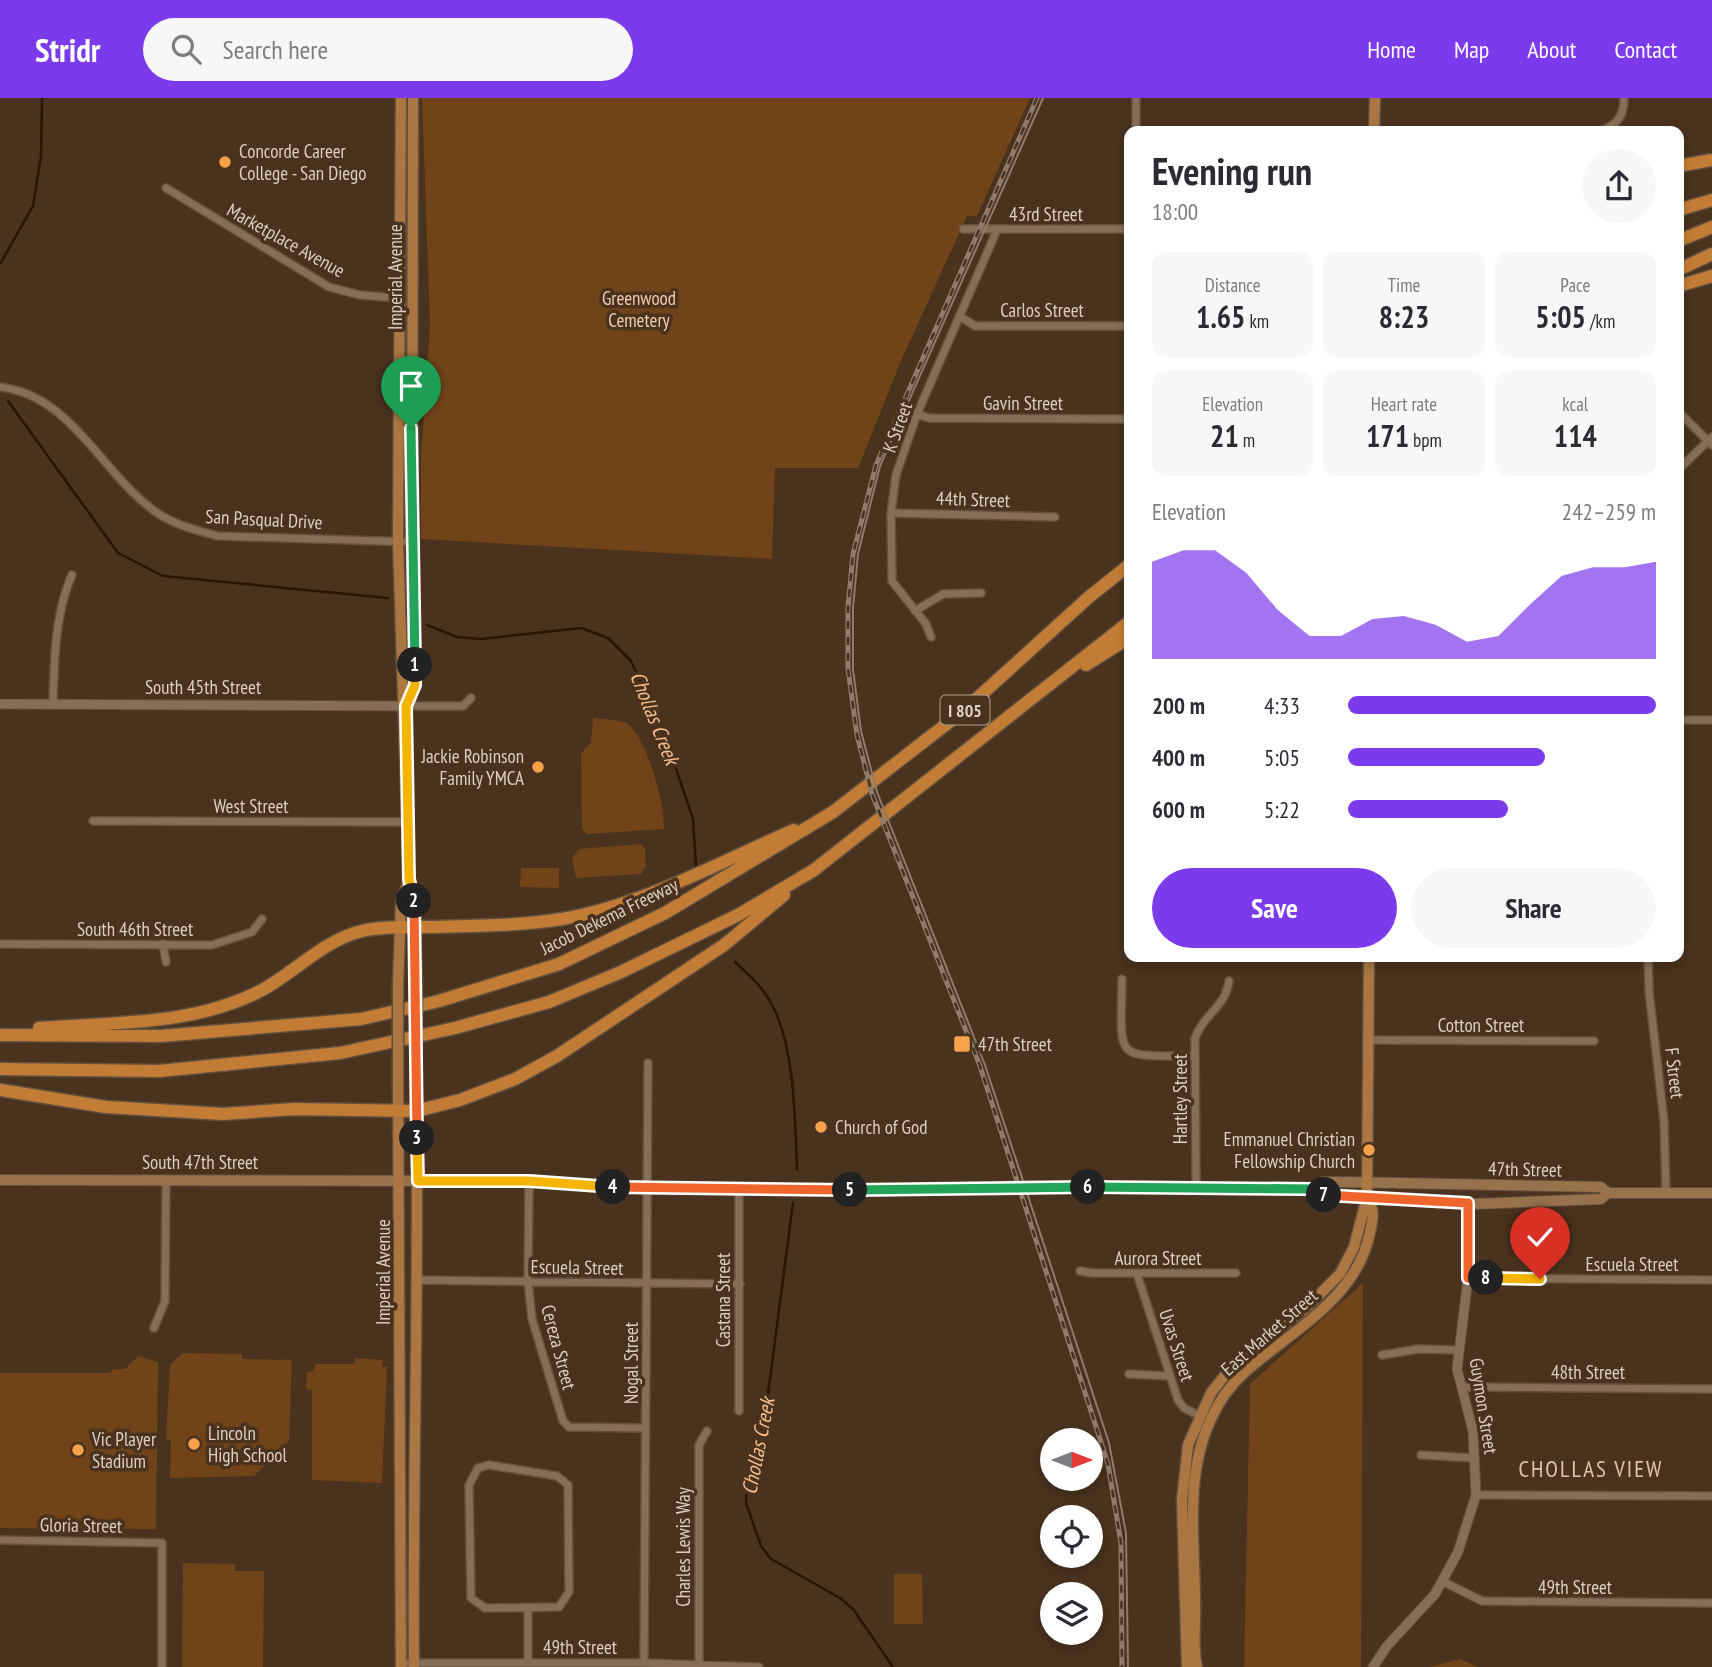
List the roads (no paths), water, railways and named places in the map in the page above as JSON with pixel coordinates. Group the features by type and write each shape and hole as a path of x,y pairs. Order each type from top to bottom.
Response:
{"highway":[{"path":"1684,164 1712,152"},
{"path":"1684,165 1712,160"},
{"path":"1684,208 1712,200"},
{"path":"1684,240 1712,228"},
{"path":"1684,267 1712,254"},
{"path":"1684,284 1712,276"},
{"path":"1088,597 1124,562"},
{"name":"Jacob Dekema Freeway","path":"0,1033 161,1036 361,1019 439,1001 559,964 665,913 833,813 962,712 1088,597 1124,569"},
{"name":"I 805","path":"0,1069 159,1071 340,1053 455,1028 549,1002 621,972 738,915 814,870 1124,626"},
{"path":"1029,700 1124,641"},
{"path":"0,1033 178,1018 260,991 332,944 361,931 503,925 563,919 640,897 833,813"},
{"path":"0,1090 106,1107 223,1114 294,1109 416,1111 460,1100 515,1079 558,1056 724,944 814,870"}],"main road":[{"name":"Imperial Avenue","path":"401,98 398,541 402,687 406,706 409,879 415,928 418,1181 415,1280 414,1665"},
{"name":"Imperial Avenue","path":"406,706 415,685 411,542 413,98"},
{"path":"1374,126 1375,98"},
{"name":"Imperial Avenue","path":"401,1665 398,984 401,903 409,879"},
{"name":"East Market Street","path":"1187,1667 1183,1474 1188,1445 1211,1393 1233,1365 1306,1308 1340,1274 1354,1247 1367,1197 1369,962"},
{"name":"South 47th Street","path":"0,1180 400,1180"},
{"name":"47th Street","path":"400,1180 529,1181 647,1189 1196,1186 1315,1189 1323,1195 1468,1203 1601,1199 1608,1193"},
{"name":"47th Street","path":"1315,1189 1323,1182 1368,1182 1601,1187 1608,1193 1712,1194"},
{"name":"East Market Street","path":"1196,1667 1194,1476 1210,1421 1224,1395 1244,1373 1334,1300 1353,1276 1369,1238 1373,1219 1373,1206 1367,1197"},
{"path":"1194,1476 1192,1457 1202,1420 1200,1416"}],"street":[{"path":"1136,98 1136,126"},
{"path":"1613,126 1624,112 1624,98"},
{"name":"Marketplace Avenue","path":"166,188 329,287 360,295 398,298"},
{"name":"43rd Street","path":"963,229 1124,229"},
{"name":"K Street","path":"931,637 926,624 892,581 891,513 897,475 917,414 996,230"},
{"name":"Carlos Street","path":"959,316 975,326 1124,326"},
{"name":"San Pasqual Drive","path":"0,387 41,398 81,435 135,494 163,516 197,531 218,536 411,542"},
{"name":"Gavin Street","path":"917,414 929,418 1124,419"},
{"path":"1684,416 1711,441 1684,465"},
{"name":"44th Street","path":"891,513 1055,517"},
{"path":"53,704 54,653 63,594 72,575"},
{"path":"915,611 943,594 981,593"},
{"path":"406,706 463,706 471,698"},
{"name":"South 45th Street","path":"0,704 406,706"},
{"path":"1684,720 1712,720"},
{"name":"West Street","path":"93,821 408,822"},
{"name":"South 46th Street","path":"0,944 212,945 252,932 262,919"},
{"path":"163,944 166,962"},
{"name":"F Street","path":"1648,962 1664,1121 1666,1193"},
{"path":"1122,979 1121,1041 1127,1052 1138,1056 1195,1056"},
{"name":"Hartley Street","path":"1196,1186 1195,1038 1201,1022 1227,997 1229,981"},
{"name":"Cotton Street","path":"1368,1040 1594,1041"},
{"name":"Nogal Street","path":"644,1663 648,1063"},
{"path":"154,1328 165,1301 166,1180"},
{"name":"Cereza Street","path":"529,1181 528,1282 532,1319 563,1421 569,1427 646,1428"},
{"name":"Castana Street","path":"739,1189 739,1411"},
{"name":"Guymon Street","path":"1373,1667 1387,1646 1427,1603 1443,1581 1458,1552 1476,1495 1475,1458 1464,1387 1457,1369 1457,1350 1468,1278 1468,1203"},
{"name":"Aurora Street","path":"1080,1270 1137,1274 1236,1273"},
{"name":"Uvas Street","path":"1137,1274 1170,1376 1184,1408 1200,1416"},
{"name":"Escuela Street","path":"1468,1278 1712,1280"},
{"name":"Escuela Street","path":"415,1280 740,1284"},
{"path":"1382,1355 1419,1349 1457,1350"},
{"path":"1129,1374 1170,1376"},
{"name":"48th Street","path":"1464,1387 1712,1389"},
{"name":"Charles Lewis Way","path":"699,1664 699,1445 707,1431"},
{"path":"1421,1455 1475,1458"},
{"path":"489,1465 557,1476 564,1480 570,1492 568,1598 562,1605 528,1608 485,1608 476,1604 470,1592 469,1485 478,1468 489,1465"},
{"path":"1476,1495 1712,1496"},
{"name":"Gloria Street","path":"0,1539 162,1543 162,1667"},
{"name":"49th Street","path":"1443,1581 1490,1601 1712,1603"},
{"path":"528,1608 528,1662"},
{"name":"49th Street","path":"401,1665 528,1662 759,1667"}],"waterway":[{"path":"0,264 33,206 41,156 42,98"},
{"path":"8,401 118,553 163,576 388,598"},
{"name":"Chollas Creek","path":"427,625 457,637 481,639 581,628 608,638 631,661 666,739 693,819 696,866"},
{"path":"735,962 767,997 779,1020 785,1040 792,1083 797,1169"},
{"name":"Chollas Creek","path":"793,1203 765,1417 747,1478 746,1503 761,1546 771,1559 840,1598 853,1609 893,1667"}],"tram line":[{"path":"1043,98 880,466 858,554 853,608 853,669 861,731 877,792 985,1065 1109,1443 1126,1533 1128,1667"}],"railway":[{"path":"1037,98 876,465 853,554 848,607 848,669 857,735 872,794 980,1066 1108,1464 1121,1543 1122,1667"}],"place":[{"name":"Concorde Career College - San Diego","path":"225,162"},
{"name":"Jackie Robinson Family YMCA","path":"538,767"},
{"name":"47th Street","path":"962,1044"},
{"name":"Church of God","path":"821,1127"},
{"name":"Emmanuel Christian Fellowship Church","path":"1369,1150"},
{"name":"Lincoln High School","path":"194,1444"},
{"name":"Vic Player Stadium","path":"78,1450"}],"district":[{"name":"CHOLLAS VIEW","path":"1591,1468"}],"park label":[{"name":"Greenwood Cemetery","path":"639,309"}]}
